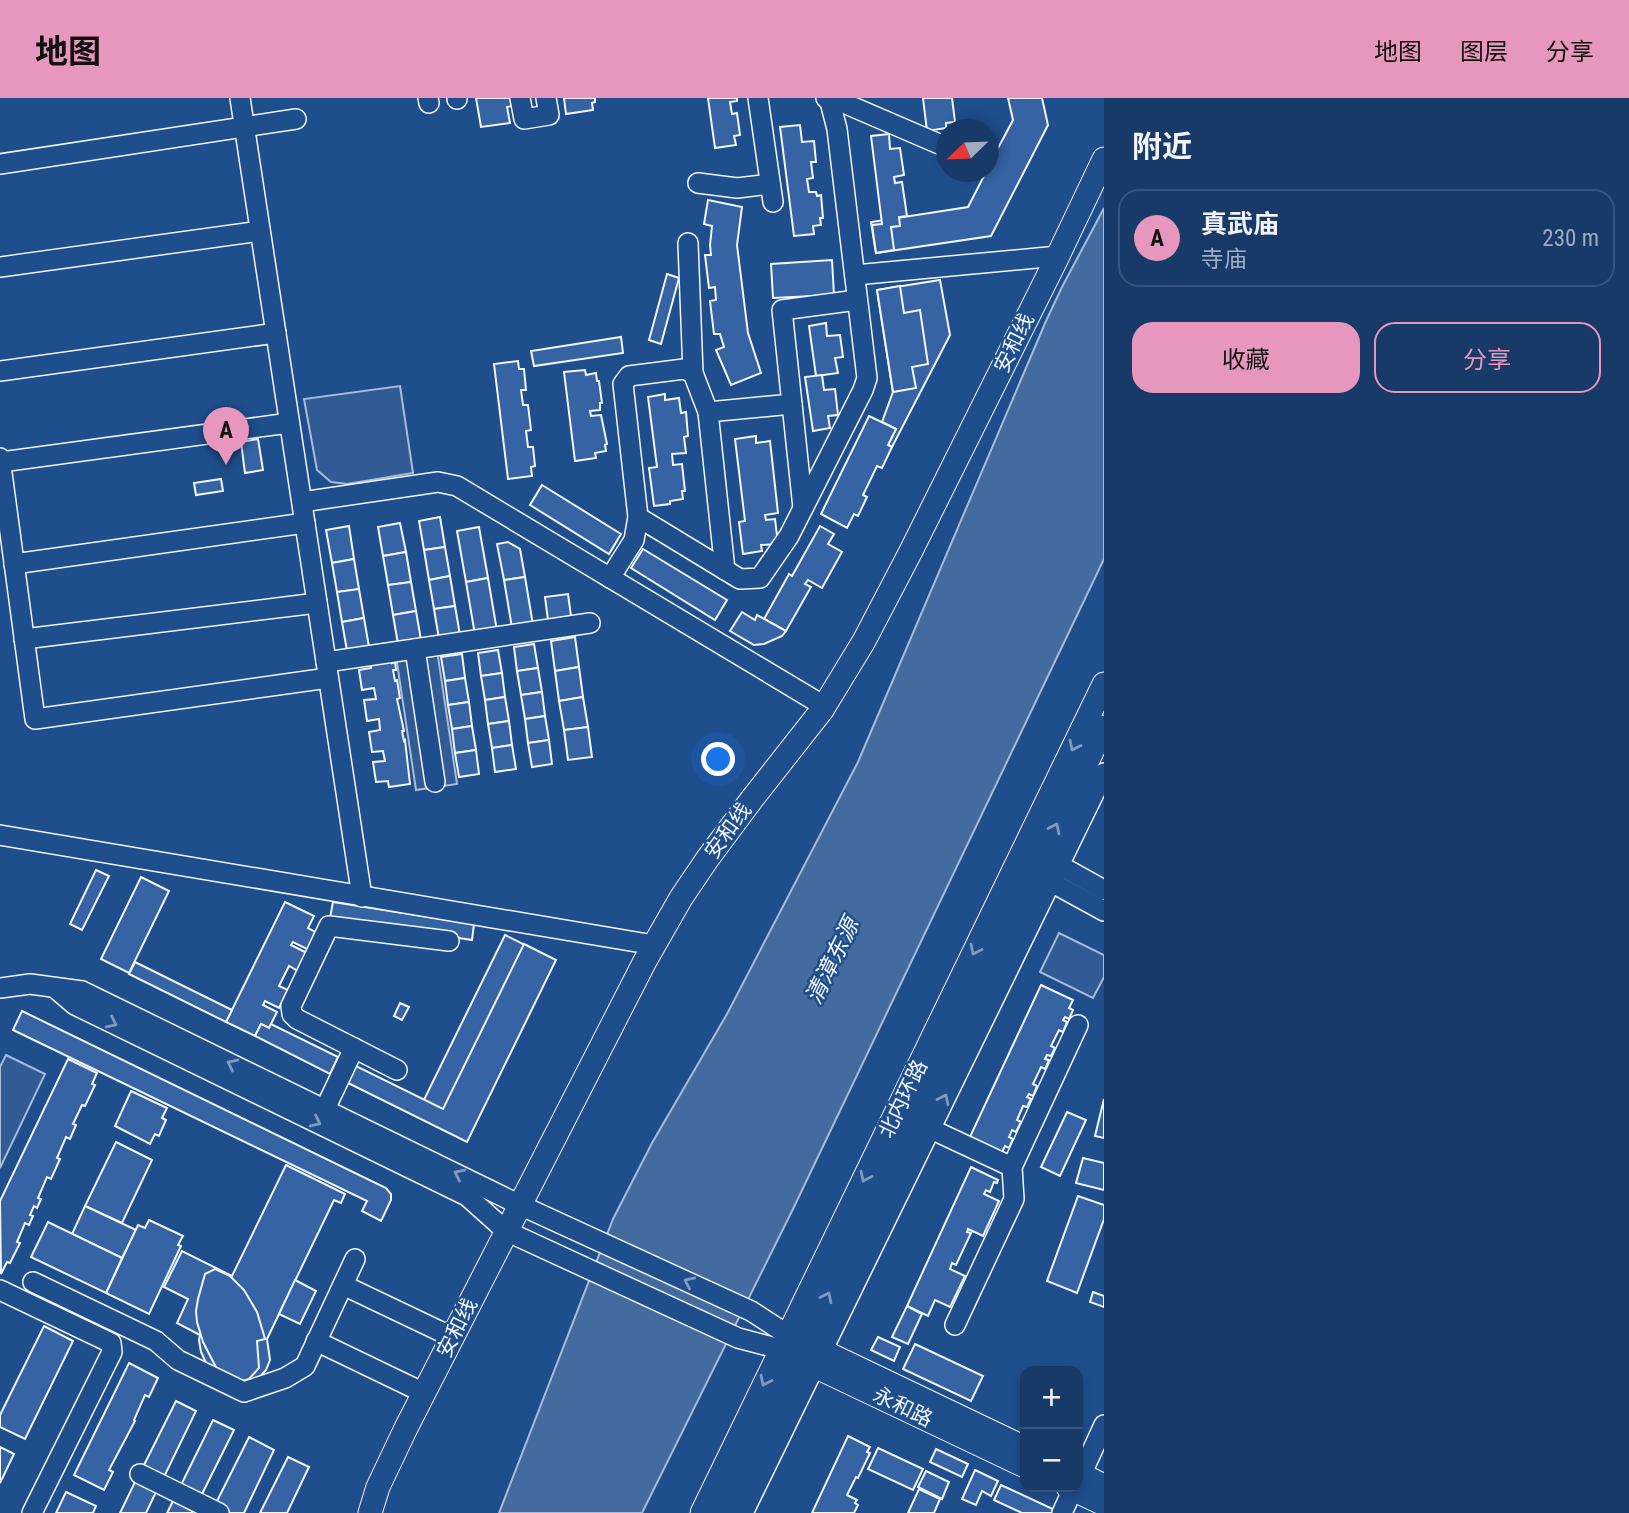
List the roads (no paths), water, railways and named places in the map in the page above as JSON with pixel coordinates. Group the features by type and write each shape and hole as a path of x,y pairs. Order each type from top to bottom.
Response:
{"main road":[{"name":"安和线","path":"370,1513 379,1487 424,1393 654,945 708,858 824,706 859,651 1104,159"},
{"name":"北内环路","path":"702,1513 801,1350 921,1125 1038,864 1104,684"},
{"name":"北内环路","path":"722,1513 1104,727"},
{"name":"永和路","path":"801,1350 1020,1446"},
{"name":"永和路","path":"801,1350 1020,1463"},
{"path":"1083,1482 1104,1486"},
{"path":"1083,1487 1104,1504"}],"street":[{"path":"240,98 362,897"},
{"path":"520,98 524,119 549,115 546,98"},
{"path":"698,183 772,193 758,98"},
{"path":"638,517 740,579 760,578 789,536 867,378 837,129 828,98 839,100 936,142"},
{"path":"0,164 296,119"},
{"path":"0,267 260,231"},
{"path":"688,243 693,373 708,412 725,570"},
{"path":"855,275 1058,256"},
{"path":"803,509 782,310 857,300"},
{"path":"0,371 276,333"},
{"path":"610,578 634,540 638,517 623,384 629,376 684,369 693,373"},
{"path":"708,412 792,404"},
{"path":"289,423 0,461 35,719 327,670 415,649 590,624"},
{"path":"302,502 438,482 457,486 824,706"},
{"path":"14,564 305,523"},
{"path":"24,639 317,603"},
{"path":"415,649 435,782"},
{"path":"1038,864 1104,773"},
{"path":"0,835 654,945"},
{"path":"1038,864 1104,890"},
{"path":"1038,864 1104,911"},
{"path":"397,1070 297,1019 292,1014 291,1006 329,926 449,941"},
{"path":"0,988 30,984 82,991 520,1205 751,1311 801,1350"},
{"path":"54,988 75,1005 467,1196 506,1231 738,1338 801,1350"},
{"path":"955,1325 1014,1199 1012,1167 1078,1025"},
{"path":"325,1109 354,1048"},
{"path":"921,1125 1012,1167"},
{"path":"33,1282 156,1341 178,1360 244,1392 285,1378 304,1366 355,1259"},
{"path":"343,1285 452,1338"},
{"path":"0,1290 111,1343 112,1352 32,1513"},
{"path":"316,1341 424,1393"},
{"path":"743,1513 801,1350"},
{"path":"1083,1466 1104,1425"},
{"path":"140,1474 219,1513"},
{"path":"1062,1513 1071,1492"}],"water":[{"name":"清漳东源","path":"1104,208 1104,559 793,1209 642,1513 499,1513 613,1219 652,1143 727,1014 858,762 1046,321"}],"place":[{"name":"真武庙","path":"226,465"}]}
